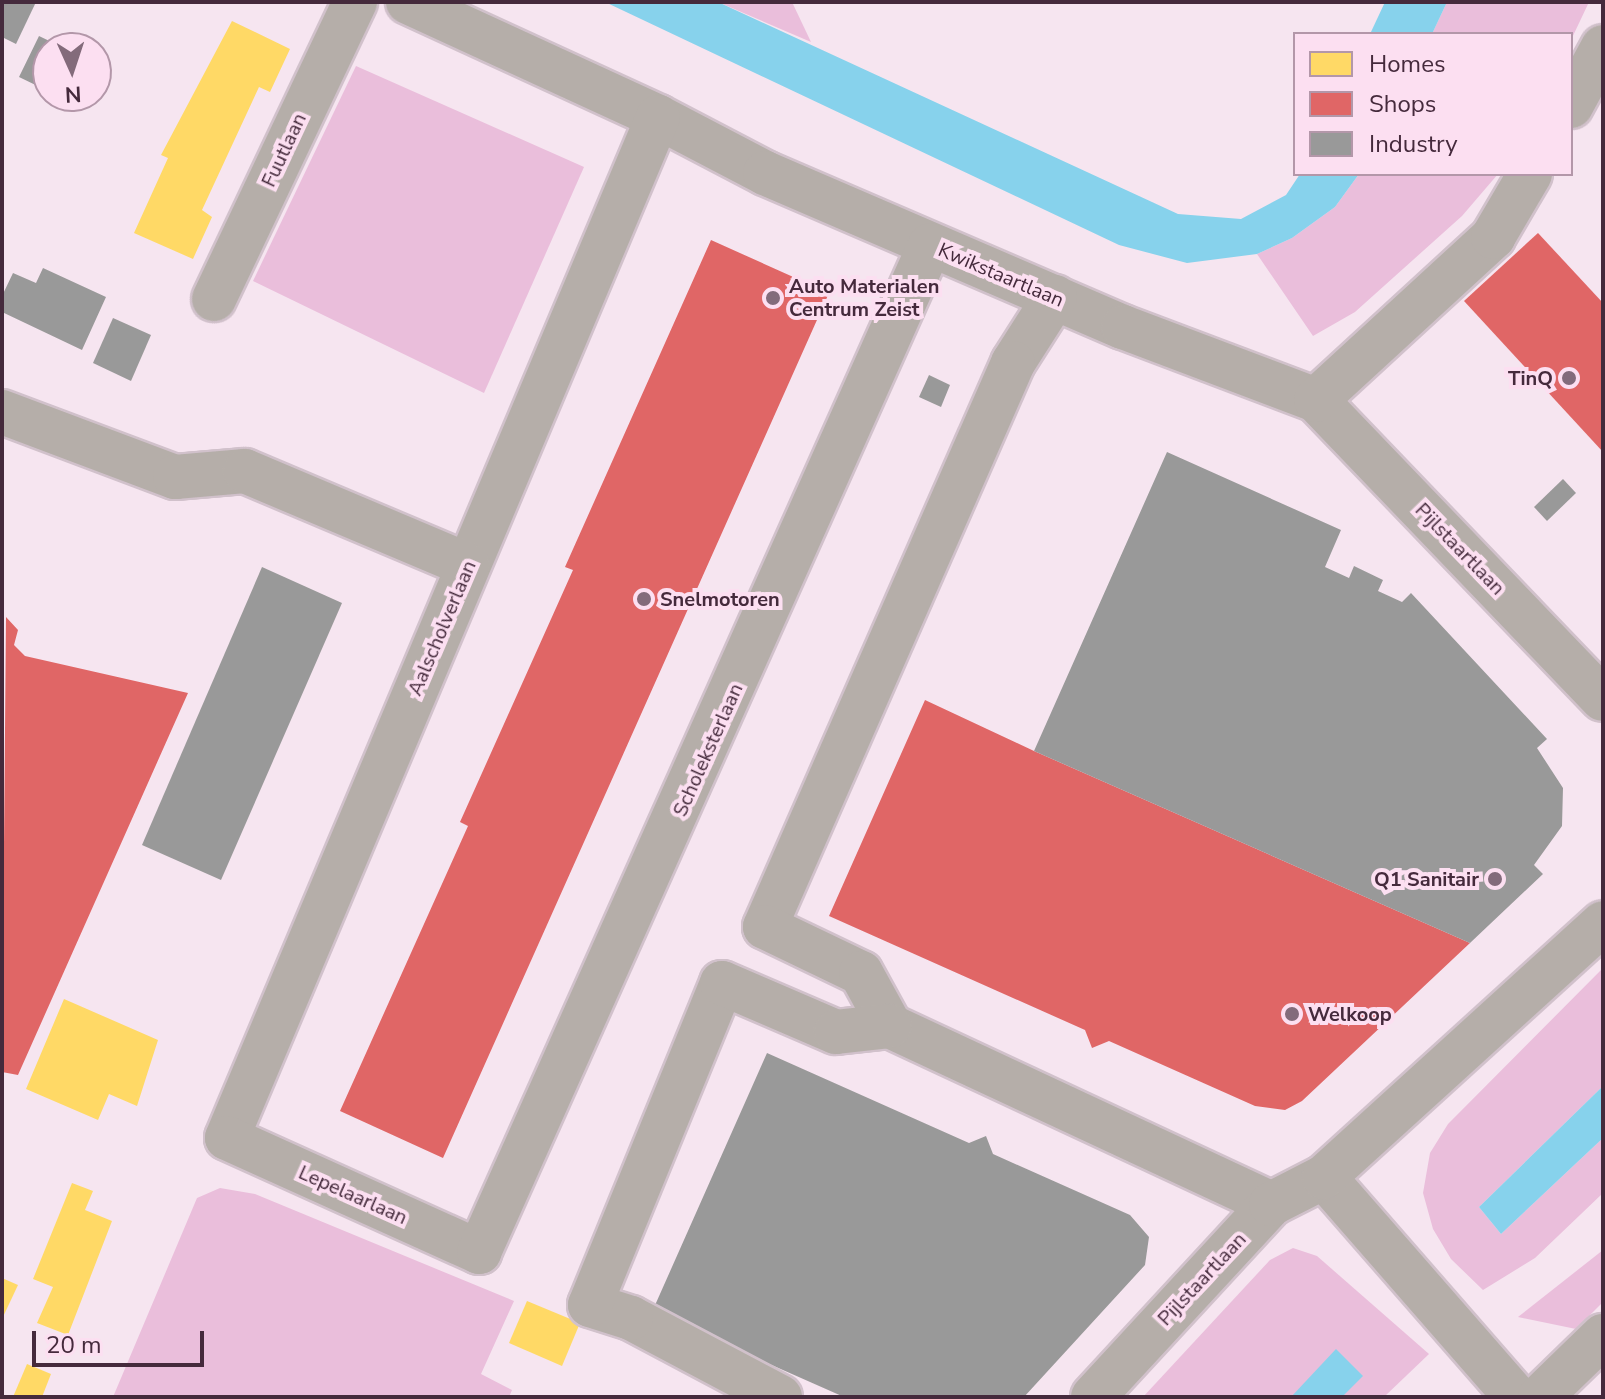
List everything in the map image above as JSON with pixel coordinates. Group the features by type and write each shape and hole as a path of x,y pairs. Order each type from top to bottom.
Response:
{"street":[{"name":"Fuutlaan","path":"214,299 355,2"},
{"name":"Kwikstaartlaan","path":"408,2 658,117 765,173 1055,297 1316,400"},
{"path":"1573,102 1603,47"},
{"name":"Aalscholverlaan","path":"227,1138 658,117"},
{"path":"1316,400 1493,237 1529,176"},
{"name":"Scholeksterlaan","path":"479,1252 930,245"},
{"path":"890,1026 861,973 765,927 1013,363 1055,297"},
{"name":"Pijlstaartlaan","path":"1316,400 1603,699"},
{"path":"2,412 175,477 245,471 468,565"},
{"name":"Pijlstaartlaan","path":"1093,1397 1271,1204 1324,1177 1603,923"},
{"path":"780,1397 631,1318 590,1305 722,983 836,1032 890,1026 1271,1204"},
{"name":"Lepelaarlaan","path":"227,1138 479,1252"},
{"path":"1324,1177 1516,1397"},
{"path":"1540,1397 1603,1336"}],"shaded area":[{"path":"718,2 792,2 811,42"},
{"path":"1447,2 1589,2 1573,36 1573,32 1433,32"},
{"path":"356,66 584,167 484,393 253,281"},
{"path":"1358,176 1496,176 1462,216 1355,312 1313,336 1257,254 1292,238 1335,207"},
{"path":"1603,968 1603,1086 1479,1207 1501,1234 1603,1138 1603,1193 1535,1258 1483,1290 1451,1259 1433,1229 1423,1193 1430,1153 1448,1124"},
{"path":"220,1188 255,1194 514,1301 481,1374 512,1390 509,1397 113,1397 197,1198"},
{"path":"1293,1248 1317,1256 1429,1354 1384,1397 1143,1397 1270,1260"},
{"path":"1603,1250 1603,1302 1576,1329 1518,1317"}],"water":[{"path":"605,2 718,2 1178,214 1241,219 1286,195 1299,176 1358,176 1335,207 1292,238 1257,254 1187,263 1119,245"},
{"path":"1385,2 1447,2 1433,32 1371,32"},
{"path":"1603,1086 1603,1138 1501,1234 1479,1207"},
{"path":"1336,1349 1363,1376 1342,1397 1291,1397"}],"building: Homes":[{"path":"232,21 290,49 270,92 259,87 202,210 212,217 193,259 134,233 168,158 161,155"},
{"path":"64,999 158,1040 137,1106 109,1094 98,1120 26,1089"},
{"path":"72,1183 93,1191 85,1210 112,1221 68,1335 37,1323 53,1287 33,1279"},
{"path":"2,1278 18,1285 2,1319"},
{"path":"527,1301 580,1323 562,1366 509,1343"},
{"path":"27,1364 51,1374 42,1397 13,1397"}],"building: Shops":[{"name":"TinQ","path":"1538,233 1603,303 1603,452 1464,301"},
{"path":"711,240 829,293 443,1158 340,1111 468,826 460,822 573,570 565,567"},
{"path":"6,617 18,630 14,645 25,656 188,693 18,1075 2,1072"},
{"path":"925,700 1470,943 1302,1101 1285,1110 1255,1106 1109,1041 1092,1048 1085,1030 829,916"}],"building: Industry":[{"path":"2,2 36,2 16,44 2,37"},
{"path":"32,50 32,83 19,77"},
{"path":"43,268 106,297 82,350 2,312 2,296 13,273 36,283"},
{"path":"113,318 151,335 131,381 93,363"},
{"path":"929,375 950,385 941,407 919,397"},
{"path":"1167,452 1341,530 1325,567 1349,578 1354,566 1383,580 1378,591 1402,602 1411,593 1547,739 1537,748 1563,788 1562,826 1534,865 1543,874 1470,943 1034,751"},
{"path":"1563,479 1576,493 1547,521 1534,507"},
{"path":"262,567 342,603 221,880 142,845"},
{"path":"767,1053 969,1143 986,1136 993,1154 1130,1215 1149,1237 1145,1265 1024,1397 844,1397 652,1312"}],"place":[{"name":"Auto Materialen Centrum Zeist","path":"773,298"},
{"name":"TinQ","path":"1569,378"},
{"name":"Snelmotoren","path":"644,599"},
{"name":"Q1 Sanitair","path":"1495,879"},
{"name":"Welkoop","path":"1292,1014"}]}
